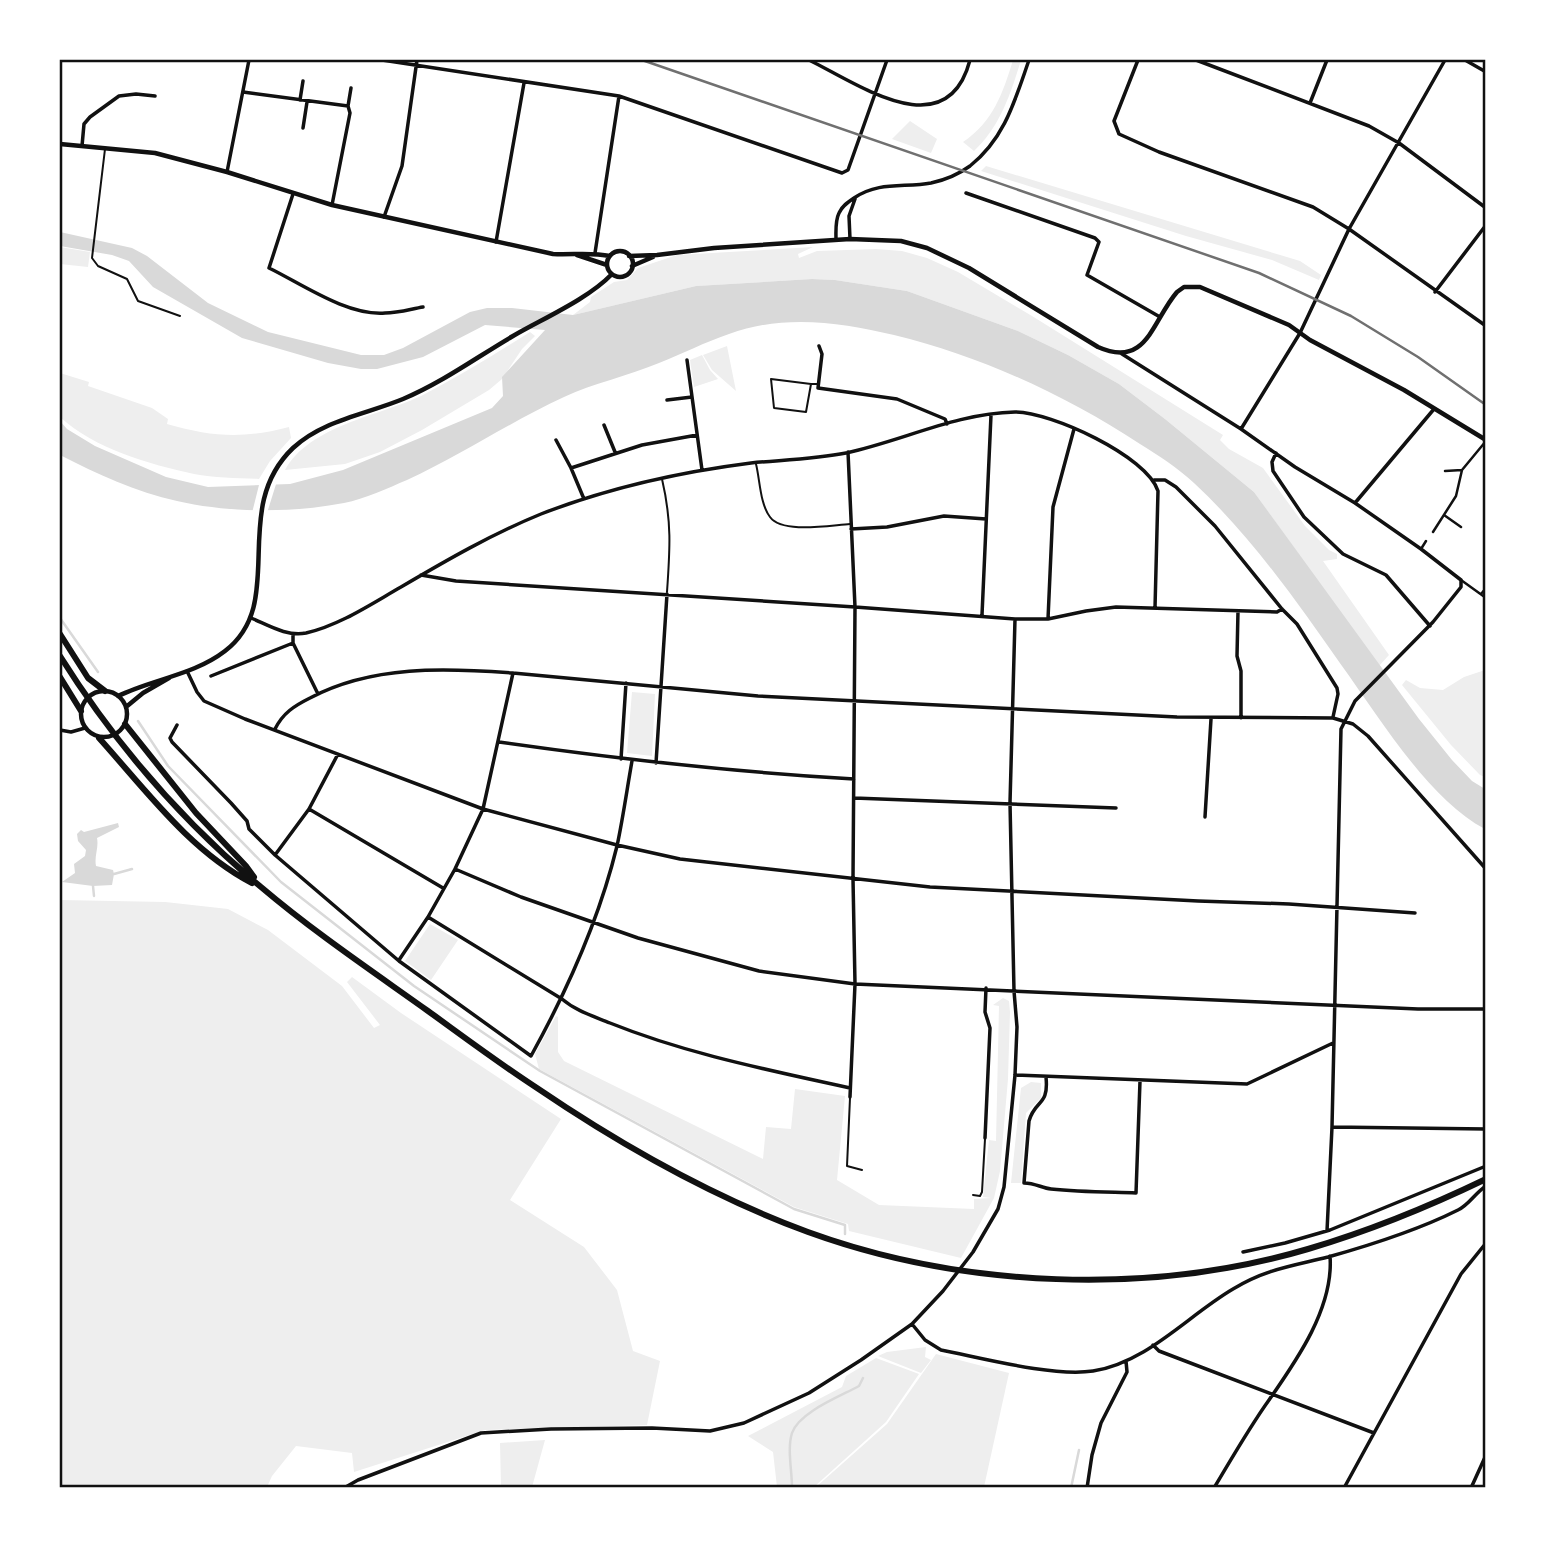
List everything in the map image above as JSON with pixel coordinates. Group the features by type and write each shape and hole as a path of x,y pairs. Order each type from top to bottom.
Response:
{"main road":[{"path":"60,634 88,678 105,691"},
{"path":"60,656 100,716 163,791 218,848 261,887 359,963 537,1089 612,1136 753,1209 808,1232 910,1262 976,1274 1058,1278 1181,1274 1305,1250 1385,1223 1486,1179"},
{"path":"60,677 81,709"},
{"path":"125,724 196,813 246,866 261,887"},
{"path":"102,738 159,805 206,852 241,877 261,887"}],"street":[{"path":"227,172 249,60"},
{"path":"382,60 416,62 524,83 619,96 842,173 848,170 887,60"},
{"path":"809,60 904,105 936,103 947,98 965,77 970,60"},
{"path":"836,240 838,214 856,197 883,186 942,181 968,167 984,153 1003,128 1029,60"},
{"path":"1138,60 1115,121 1119,134 1159,152 1312,207 1349,229 1486,326"},
{"path":"1196,60 1369,126 1399,143 1486,208"},
{"path":"1310,103 1327,60"},
{"path":"1241,429 1300,332 1349,229 1445,60"},
{"path":"1465,60 1486,72"},
{"path":"384,217 402,166 416,62"},
{"path":"300,100 303,81"},
{"path":"496,242 524,83"},
{"path":"332,205 350,113 348,106 351,88"},
{"path":"243,92 348,106"},
{"path":"82,146 84,124 119,96 155,96"},
{"path":"595,253 619,96"},
{"path":"303,128 307,102"},
{"path":"60,145 155,153 332,205 553,254 595,253 610,256 620,252 629,256 657,255 714,248 850,239 890,239 927,248 969,268 1098,347 1122,354 1355,503 1486,598"},
{"path":"966,193 1095,238 1098,242 1087,275 1160,317"},
{"path":"293,194 269,268 344,306 365,313 423,307"},
{"path":"850,239 849,215 856,197"},
{"path":"1435,292 1486,225"},
{"path":"576,255 607,265 612,274 620,277 632,266 657,255"},
{"path":"607,265 610,256"},
{"path":"629,256 632,266"},
{"path":"118,695 139,685 179,674 210,661 237,640 251,618 256,600 258,533 268,484 282,461 305,438 339,422 424,390 591,292 612,274"},
{"path":"1122,354 1138,348 1177,292 1191,285 1289,325 1365,368 1486,441 1462,470 1456,496 1433,532"},
{"path":"819,346 822,354 818,388 897,399 945,419 947,424"},
{"path":"687,360 702,470"},
{"path":"667,400 692,397"},
{"path":"1355,503 1434,409"},
{"path":"251,618 293,635 323,628 460,552 514,526 584,499 661,478 702,470 848,452 947,424 991,415 1020,413 1044,417 1126,454 1154,480 1158,491 1155,608"},
{"path":"982,616 991,415"},
{"path":"604,425 615,453"},
{"path":"1048,619 1053,506 1074,429"},
{"path":"571,468 642,444 697,435"},
{"path":"556,440 584,499"},
{"path":"848,452 855,607 855,984 850,1097"},
{"path":"1276,453 1272,462 1273,471 1304,517 1343,554 1385,575 1430,626"},
{"path":"1445,471 1462,470"},
{"path":"1154,480 1165,480 1176,487 1205,514 1297,624 1337,688 1333,718"},
{"path":"1444,515 1461,527"},
{"path":"851,526 887,527 944,516 986,519"},
{"path":"1421,549 1426,541"},
{"path":"421,575 456,581 1015,619 1048,619 1116,607 1277,612 1282,609"},
{"path":"1326,1231 1332,1127 1343,722 1355,701 1430,626 1461,587 1461,580"},
{"path":"1481,594 1486,588"},
{"path":"656,763 667,594"},
{"path":"1238,611 1241,718"},
{"path":"344,1488 358,1480 481,1433 653,1428 710,1431 744,1423 809,1393 862,1360 912,1324 943,1292 973,1252 998,1209 1004,1187 1016,1075 1010,803 1015,619"},
{"path":"293,635 293,643 318,694"},
{"path":"211,676 293,643"},
{"path":"275,729 281,717 293,706 318,694 370,677 410,671 474,670 758,696 1211,719 1333,718 1353,724 1372,741 1486,869"},
{"path":"187,671 197,692 213,707 483,809 680,859 853,879 1012,892 1337,906 1415,913"},
{"path":"399,961 455,869 483,809 513,673"},
{"path":"126,707 143,693 179,674"},
{"path":"621,759 626,683"},
{"path":"60,730 71,732 85,728 102,738 120,732 125,724 126,707 118,695 105,691 93,693 81,709 85,728"},
{"path":"1205,817 1211,719"},
{"path":"177,725 170,738 172,742 232,803 247,821 249,829 275,855 399,961 531,1056 562,999 594,922 617,845 632,761"},
{"path":"499,742 632,761 854,779"},
{"path":"275,855 309,809 338,754"},
{"path":"853,798 1116,808"},
{"path":"309,809 443,888"},
{"path":"455,869 521,897 594,922 684,952 759,971 855,984 1418,1009 1486,1009"},
{"path":"428,917 582,1012 689,1050 850,1088"},
{"path":"985,1138 990,1028 985,1013 986,988"},
{"path":"1016,1075 1247,1084 1333,1043"},
{"path":"1046,1077 1044,1101 1032,1112 1029,1121 1024,1183 1035,1183 1047,1189 1107,1192 1136,1193 1140,1081"},
{"path":"1332,1127 1486,1129"},
{"path":"1242,1252 1326,1231 1486,1166"},
{"path":"912,1324 925,1340 941,1350 1060,1372 1089,1372 1126,1361 1153,1345 1206,1305 1266,1272 1330,1256 1459,1210 1486,1186"},
{"path":"1345,1488 1461,1274 1486,1243"},
{"path":"1214,1488 1316,1320 1324,1299 1331,1266 1330,1256"},
{"path":"1153,1345 1159,1351 1374,1433"},
{"path":"1087,1488 1101,1423 1128,1372 1126,1361"},
{"path":"1471,1488 1486,1455"}],"lane":[{"path":"105,148 92,258 98,266 127,279 138,301 180,316"},
{"path":"811,384 806,412 774,408 771,379 818,384"},
{"path":"756,463 766,507 773,520 787,526 851,526"},
{"path":"661,478 670,520 667,594"},
{"path":"850,1097 847,1166 862,1170"},
{"path":"973,1195 980,1196 982,1192 985,1138"}],"shaded area":[{"path":"1013,60 1021,60 1004,109 991,131 974,151 963,142 982,125 996,106"},
{"path":"910,121 937,139 931,153 892,139"},
{"path":"986,166 1300,261 1321,275 1319,280 1272,260 1186,236 981,171"},
{"path":"60,232 132,248 147,256 208,303 268,332 361,355 384,355 403,348 470,312 487,308 573,315 696,286 812,279 907,291 1018,331 1119,384 1254,492 1419,719 1452,760 1472,781 1485,789 1485,829 1464,816 1444,798 1406,756 1273,571 1235,525 1194,483 1168,462 1111,426 1022,379 959,354 874,330 811,322 770,324 729,334 647,368 575,392 427,470 360,499 282,510 239,510 197,505 132,488 60,455 60,421 67,429 95,446 166,477 208,487 290,484 343,470 492,408 503,396 502,377 545,330 485,325 423,357 377,369 328,363 242,338 153,287 129,261 112,255 60,246"},
{"path":"60,247 90,252 88,267 60,264"},
{"path":"813,247 798,254 799,258 817,251 902,251 927,258 958,272 1223,435 1220,440 1229,449 1263,468 1305,526 1329,550 1337,554 1337,559 1323,561 1389,655 1379,666 1254,492 1119,384 1018,331 907,291 812,279 696,286 573,315 590,302 591,297 614,282 627,280 638,268 677,255"},
{"path":"530,332 535,336 522,349 502,379 489,390 422,430 380,452 345,464 285,470 296,455 328,432 423,395"},
{"path":"727,346 736,391 712,370 703,355"},
{"path":"702,355 718,379 694,387 690,360"},
{"path":"60,373 89,382 88,386 152,408 168,419 167,424 199,432 228,435 289,427 291,438 270,461 259,479 202,475 159,465 123,454 89,438 60,417"},
{"path":"1486,670 1485,777 1451,745 1402,685 1406,680 1420,688 1443,690 1464,677"},
{"path":"632,692 655,694 652,756 627,753"},
{"path":"118,823 119,827 97,838 96,866 113,870 112,885 93,886 62,882 75,873 74,864 85,856 86,850 78,841 77,834 81,830 84,832"},
{"path":"60,900 165,902 228,909 268,930 342,986 374,1028 380,1025 347,982 352,977 401,1013 561,1119 510,1200 584,1247 617,1290 633,1351 660,1361 647,1425 485,1430 354,1472 352,1453 296,1446 272,1476 267,1487 60,1488"},
{"path":"430,924 458,940 431,980 405,961"},
{"path":"1003,998 1009,1001 1010,1012 1008,1079 1000,1171 994,1198 961,1258 849,1231 848,1224 794,1207 539,1069 535,1054 556,1016 558,1052 564,1061 763,1159 766,1127 791,1129 795,1089 845,1096 837,1180 879,1205 974,1209 974,1199 991,1198 983,1197 989,1140 996,1141 999,1006 993,1005"},
{"path":"1031,1082 1041,1083 1041,1098 1026,1113 1021,1183 1011,1183 1021,1088"},
{"path":"926,1347 925,1357 931,1360 921,1373 878,1356 887,1352"},
{"path":"936,1354 1009,1373 984,1487 816,1487 887,1424"},
{"path":"876,1358 919,1374 886,1422 814,1487 777,1487 773,1452 748,1436 842,1387 846,1376"},
{"path":"545,1440 532,1487 501,1487 500,1443"}],"pier":[{"path":"260,481 277,481 267,513 252,513"}],"waterway":[{"path":"60,618 98,672"},
{"path":"138,721 168,766 281,882 414,986 540,1071 794,1209 845,1225 845,1234"},
{"path":"114,874 132,869"},
{"path":"93,886 94,896"},
{"path":"792,1488 790,1446 796,1425 812,1412 859,1386 863,1378"},
{"path":"1071,1488 1079,1450"}],"railway":[{"path":"642,60 1259,273 1351,316 1418,357 1486,405"}]}
